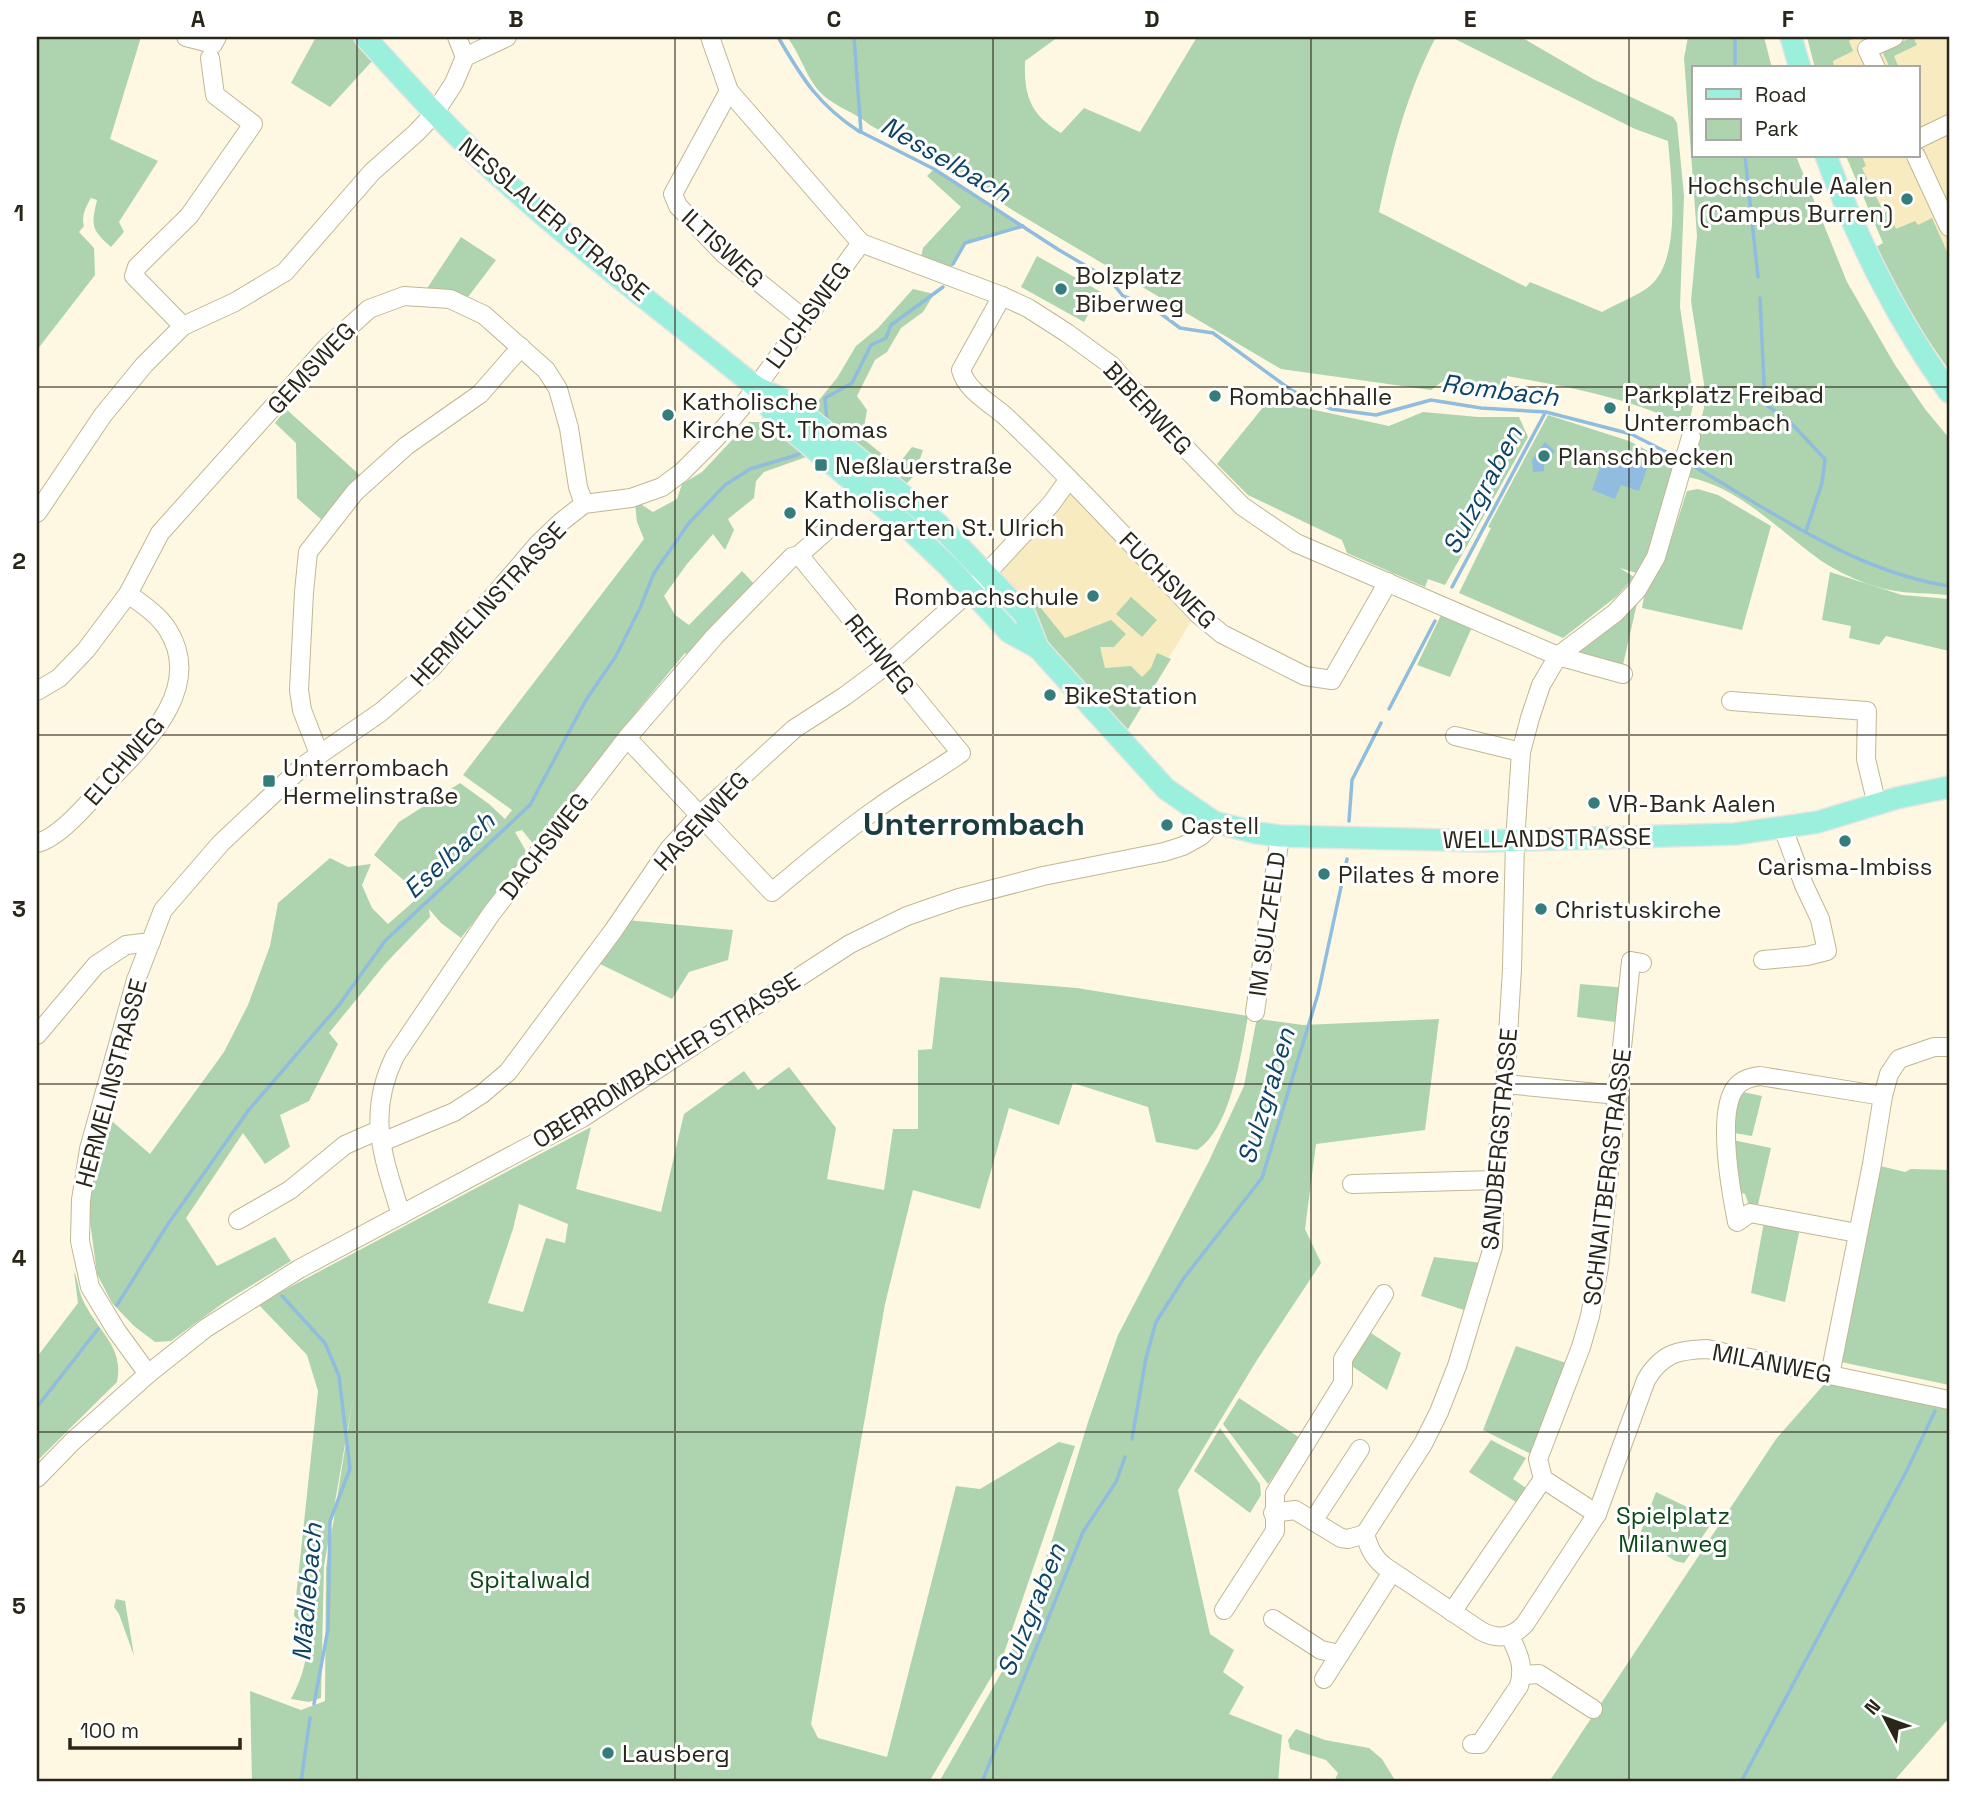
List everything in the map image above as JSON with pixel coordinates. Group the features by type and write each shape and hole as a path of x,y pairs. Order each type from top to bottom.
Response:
{"main road":[{"name":"NESSLAUER STRASSE","path":"365,37 434,114 508,185 756,387 789,402 937,523 1026,615 1038,648"},
{"path":"1791,37 1799,66"},
{"path":"1827,158 1854,223 1893,303 1949,392"},
{"name":"NESSLAUER STRASSE","path":"756,387 776,416 906,526 1009,632 1038,648 1166,789 1214,822"},
{"name":"WELLANDSTRASSE","path":"1214,822 1280,836 1515,841 1735,834 1818,822 1949,787"}],"street":[{"path":"186,37 213,44 217,37"},
{"path":"457,37 465,57"},
{"path":"37,513 103,415 144,365 183,326 235,302 285,272 372,172 434,114 454,83 465,57 508,37"},
{"name":"BIBERWEG","path":"710,37 729,91 861,243 1028,307 1111,365 1208,473 1258,517 1296,543 1558,656 1623,674"},
{"path":"1875,66 1867,49 1895,37"},
{"path":"183,326 134,276 137,267 189,216 253,124 215,95 210,58"},
{"name":"ILTISWEG","path":"729,91 673,194 678,206 724,254 804,320"},
{"path":"1920,138 1949,124"},
{"path":"1917,158 1949,228"},
{"name":"LUCHSWEG","path":"756,387 861,243"},
{"name":"GEMSWEG","path":"37,691 59,678 86,650 128,594 160,533 326,348 369,309 404,296 450,299 484,315 546,370 558,389 569,428 584,504"},
{"name":"FUCHSWEG","path":"1002,296 961,370 964,381 1003,414 1199,615 1222,634 1305,676 1332,680 1388,582"},
{"path":"319,754 302,710 299,690 308,551 355,492 406,446 480,394 520,347"},
{"name":"HERMELINSTRASSE","path":"148,1374 116,1331 90,1287 80,1241 81,1200 89,1149 136,980 163,910 221,843 263,801 319,754 380,712 432,668 538,544 561,522 584,504 631,498 662,487 682,472 714,440 756,387"},
{"path":"1558,656 1615,613 1648,574 1656,558 1691,437"},
{"path":"988,574 1051,504 1069,479"},
{"name":"DACHSWEG","path":"401,1215 380,1136 380,1096 384,1077 395,1056 491,914 628,738 715,636 793,557 799,555 825,532"},
{"name":"REHWEG","path":"701,815 772,892 817,853 877,808 961,753 799,555"},
{"name":"HASENWEG","path":"238,1220 290,1190 345,1146 454,1112 482,1094 508,1072 605,942 669,849 701,815 794,729 888,664 988,574"},
{"name":"ELCHWEG","path":"37,843 66,825 110,780 165,717 175,696 180,676 173,639 167,628 146,607 128,594"},
{"name":"SANDBERGSTRASSE","path":"1366,1534 1440,1412 1457,1366 1493,1247 1495,1180 1505,1084 1512,969 1515,841 1521,752 1541,685 1558,656"},
{"path":"1731,701 1867,712 1867,759 1877,805"},
{"path":"1455,736 1521,752"},
{"path":"628,738 701,815"},
{"name":"OBERROMBACHER STRASSE","path":"37,1478 72,1441 148,1374 206,1328 299,1269 582,1118 864,937 907,916 959,898 1043,876 1183,846 1200,836 1214,822"},
{"path":"1763,960 1807,956 1827,951 1820,919 1783,828"},
{"name":"IM SULZFELD","path":"1255,1012 1280,836"},
{"name":"HERMELINSTRASSE","path":"37,1035 96,965 126,945 151,942"},
{"name":"SCHNAITBERGSTRASSE","path":"1543,1479 1538,1459 1581,1347 1590,1315 1605,1231 1631,961 1642,963"},
{"path":"1830,1374 1882,1096 1889,1074 1899,1059 1934,1047 1949,1047"},
{"path":"1857,1233 1750,1213 1737,1222 1725,1135 1726,1117 1735,1087 1747,1078 1760,1076 1882,1096"},
{"path":"1505,1084 1618,1095"},
{"path":"1352,1184 1495,1180"},
{"path":"1224,1610 1275,1531 1275,1493 1343,1383 1343,1359 1384,1294"},
{"name":"MILANWEG","path":"1510,1636 1525,1624 1597,1514 1646,1380 1654,1367 1669,1354 1686,1349 1707,1349 1949,1400"},
{"path":"1313,1521 1360,1449"},
{"path":"1452,1612 1543,1479 1597,1514"},
{"path":"1273,1513 1295,1510 1341,1538 1366,1534 1375,1559 1392,1572 1490,1636 1510,1636 1521,1661 1522,1675 1519,1686 1480,1744 1472,1744"},
{"path":"1324,1679 1392,1572"},
{"path":"1273,1619 1321,1650 1340,1654"},
{"path":"1522,1675 1539,1674 1593,1709"}],"shaded area":[{"name":"Hochschule Aalen (Campus Burren)","path":"1807,37 1949,37 1949,348 1847,158 1920,158 1920,66 1814,66"},
{"name":"Rombachschule","path":"1069,486 1193,618 1124,732 993,575"}],"green space":[{"path":"37,37 141,37 110,139 158,161 119,222 124,232 111,247 96,231 94,216 97,200 91,198 84,215 84,226 79,232 94,248 95,275 37,350"},
{"path":"316,37 351,37 374,59 330,107 291,83"},
{"path":"787,37 1058,37 1025,61 1025,73 1031,103 1042,119 1061,133 1084,108 1140,132 1197,37 1436,37 1402,122 1379,212 1526,287 1530,282 1602,312 1646,289 1661,272 1671,237 1672,195 1668,141 1635,129 1451,37 1521,37 1593,79 1673,117 1677,123 1684,196 1680,307 1694,401 1688,427 1622,401 1507,376 1507,390 1451,375 1431,390 1281,369 834,103 815,86"},
{"path":"1688,37 1764,37 1771,66 1692,66 1692,158 1797,158 1847,282 1895,365 1949,438 1949,595 1897,591 1872,585 1836,570 1742,500 1707,482 1688,477 1704,408 1704,384 1691,301 1697,236 1684,58"},
{"path":"1807,37 1856,37 1849,41 1853,51 1833,61 1834,66 1814,66"},
{"path":"1913,37 1917,45 1894,56 1898,66 1889,66 1882,51"},
{"path":"1847,158 1863,158 1866,166 1862,168 1884,213 1888,211 1896,229 1915,221 1918,225 1932,218 1949,256 1949,370 1906,308 1876,247 1883,243"},
{"path":"934,169 1023,226 966,243 953,264 950,276 919,265 923,248 961,207 927,176"},
{"path":"461,237 496,260 465,301 424,293"},
{"name":"Bolzplatz Biberweg","path":"1037,256 1101,292 1084,322 1021,287"},
{"path":"913,289 934,294 923,312 901,328 887,352 875,360 857,396 867,410 862,438 897,466 912,447 923,450 914,476 903,487 810,411 837,378 856,346 878,328"},
{"path":"1273,395 1296,406 1389,426 1423,412 1478,417 1519,417 1528,437 1445,585 1428,579 1425,587 1347,553 1342,540 1248,495 1217,464"},
{"path":"286,409 363,478 324,522 297,498 296,443 275,423"},
{"path":"1548,415 1629,441 1677,466 1643,575 1620,568 1634,577 1617,596 1563,638 1459,593 1491,528 1488,527"},
{"path":"749,422 770,422 809,456 764,472 756,481 754,498 728,519 734,530 725,550 713,534 664,596 675,615 689,625 742,571 757,587 690,656 685,653 614,739 534,845 522,830 515,832 527,853 461,938 441,923 429,909 430,917 386,963 329,1033 338,1044 309,1101 280,1115 290,1147 265,1164 243,1133 186,1218 217,1266 275,1237 291,1261 226,1301 171,1341 155,1342 134,1326 112,1303 97,1274 88,1206 106,1116 150,1154 224,1052 248,1005 270,946 278,903 330,858 348,867 371,864 362,885 372,908 388,924 421,895 374,855 399,822 460,783 505,819 512,810 463,775 644,539 637,522 635,504 639,503 653,512 677,499 682,484 702,472"},
{"path":"1698,489 1718,495 1771,526 1742,630 1642,608 1645,591 1663,565 1687,491"},
{"path":"1830,572 1902,595 1949,599 1949,651 1886,636 1879,645 1849,638 1851,626 1822,620"},
{"path":"1028,592 1065,638 1111,620 1126,634 1114,647 1100,647 1105,668 1131,666 1142,677 1151,668 1157,653 1171,659 1125,734 1039,643 1018,604"},
{"path":"1131,597 1157,620 1142,637 1116,614"},
{"path":"1638,599 1622,669 1566,654"},
{"path":"1442,613 1472,627 1450,677 1417,665"},
{"path":"627,920 733,930 728,960 689,972 672,999 596,962"},
{"name":"Spitalwald","path":"940,977 1077,988 1248,1016 1238,1070 1226,1108 1209,1140 1197,1150 1156,1142 1148,1107 1073,1083 1059,1125 1009,1108 980,1209 913,1190 885,1304 811,1724 818,1738 887,1757 956,1486 980,1489 1059,1442 1075,1446 1002,1659 929,1782 252,1782 250,1691 301,1710 325,1701 326,1568 353,1398 324,1566 321,1698 309,1702 291,1699 300,1681 306,1656 306,1627 294,1616 318,1391 307,1355 258,1304 591,1127 576,1189 661,1212 684,1114 744,1071 758,1090 789,1067 836,1128 827,1179 884,1190 893,1129 918,1129 918,1050 932,1049","holes":["519,1204 568,1224 565,1243 546,1238 523,1312 488,1303"]},
{"path":"1580,984 1627,988 1623,1023 1577,1017"},
{"path":"1260,1019 1303,1025 1439,1019 1425,1130 1316,1144 1305,1229 1321,1263 1257,1360 1178,1490 1210,1634 1234,1650 1223,1672 1244,1687 1229,1714 1282,1735 1278,1782 939,1782 1008,1661 1052,1540 1118,1335 1208,1163 1244,1086 1256,1022"},
{"path":"1738,1091 1762,1096 1752,1136 1729,1132"},
{"path":"1728,1139 1771,1148 1757,1209 1750,1208 1745,1194 1734,1191"},
{"path":"1872,1164 1905,1172 1911,1169 1949,1170 1949,1385 1832,1360"},
{"path":"1764,1222 1800,1228 1785,1302 1751,1293"},
{"path":"1434,1257 1482,1263 1464,1310 1421,1296"},
{"path":"74,1272 88,1309 117,1358 117,1382 37,1461 37,1357 78,1303"},
{"path":"1365,1329 1401,1353 1387,1390 1346,1362"},
{"path":"1516,1346 1566,1363 1533,1455 1483,1430"},
{"path":"1827,1381 1949,1406 1949,1718 1893,1782 1549,1782 1776,1439"},
{"path":"1239,1398 1300,1438 1268,1484 1223,1424"},
{"path":"1220,1428 1260,1484 1261,1495 1250,1513 1194,1471"},
{"path":"1491,1440 1526,1458 1513,1479 1529,1490 1519,1504 1469,1472"},
{"name":"Spielplatz Milanweg","path":"1656,1492 1714,1520 1684,1563 1675,1561 1639,1537"},
{"path":"116,1599 125,1601 134,1656 114,1607"},
{"path":"1296,1729 1325,1740 1369,1748 1382,1759 1396,1782 1334,1782 1338,1773 1326,1760 1290,1749 1288,1740"}],"water":[{"name":"Planschbecken","path":"1545,442 1555,451 1544,465 1544,471 1533,472 1532,460"},
{"path":"1606,451 1648,466 1639,491 1621,485 1615,499 1592,490"}],"waterway":[{"path":"778,37 812,90 833,112 860,132"},
{"name":"Rombach","path":"854,37 861,132 934,169 1110,280 1123,296 1152,307 1180,328 1213,333 1291,390 1331,409 1376,415 1431,400 1481,408 1546,412 1631,434 1680,459"},
{"path":"1735,37 1735,66"},
{"path":"1745,158 1758,277"},
{"name":"Eselbach","path":"953,264 965,243 1023,226"},
{"name":"Eselbach","path":"827,422 825,398 852,383 871,345 886,338 891,325 943,287"},
{"path":"1760,298 1765,404 1789,421 1825,459 1822,483 1806,531"},
{"name":"Sulzgraben","path":"1452,587 1545,413"},
{"name":"Eselbach","path":"117,1305 168,1224 248,1111 339,1005 385,941 530,805 586,700 616,656 654,573 689,523 725,485 750,469 806,450"},
{"name":"Rombach","path":"1690,464 1783,520 1847,554 1914,579 1949,586"},
{"name":"Sulzgraben","path":"1389,709 1435,621"},
{"name":"Sulzgraben","path":"1349,821 1352,780 1381,723"},
{"name":"Sulzgraben","path":"1132,1439 1146,1358 1156,1322 1184,1278 1262,1178 1318,994 1347,859"},
{"name":"Mädlebach","path":"282,1296 325,1343 339,1376 350,1469 330,1521 328,1629 314,1704"},
{"name":"Eselbach","path":"37,1407 98,1329"},
{"path":"1741,1782 1906,1472 1935,1411"},
{"name":"Sulzgraben","path":"982,1782 1083,1532 1116,1482 1125,1457"},
{"name":"Mädlebach","path":"301,1782 310,1718"}],"place":[{"name":"Hochschule Aalen (Campus Burren)","path":"1907,199"},
{"name":"Bolzplatz Biberweg","path":"1061,289"},
{"name":"Rombachhalle","path":"1215,396"},
{"name":"Parkplatz Freibad Unterrombach","path":"1610,408"},
{"name":"Katholische Kirche St. Thomas","path":"668,415"},
{"name":"Planschbecken","path":"1544,456"},
{"name":"Neßlauerstraße","path":"821,465"},
{"name":"Katholischer Kindergarten St. Ulrich","path":"790,513"},
{"name":"Rombachschule","path":"1093,596"},
{"name":"BikeStation","path":"1050,695"},
{"name":"Unterrombach Hermelinstraße","path":"269,781"},
{"name":"VR-Bank Aalen","path":"1594,803"},
{"name":"Castell","path":"1167,825"},
{"name":"Carisma-Imbiss","path":"1845,841"},
{"name":"Pilates & more","path":"1324,874"},
{"name":"Christuskirche","path":"1541,909"},
{"name":"Lausberg","path":"608,1753"}],"district":[{"name":"Unterrombach","path":"974,824"}],"water label":[{"name":"Nesselbach","path":"946,159"}]}
